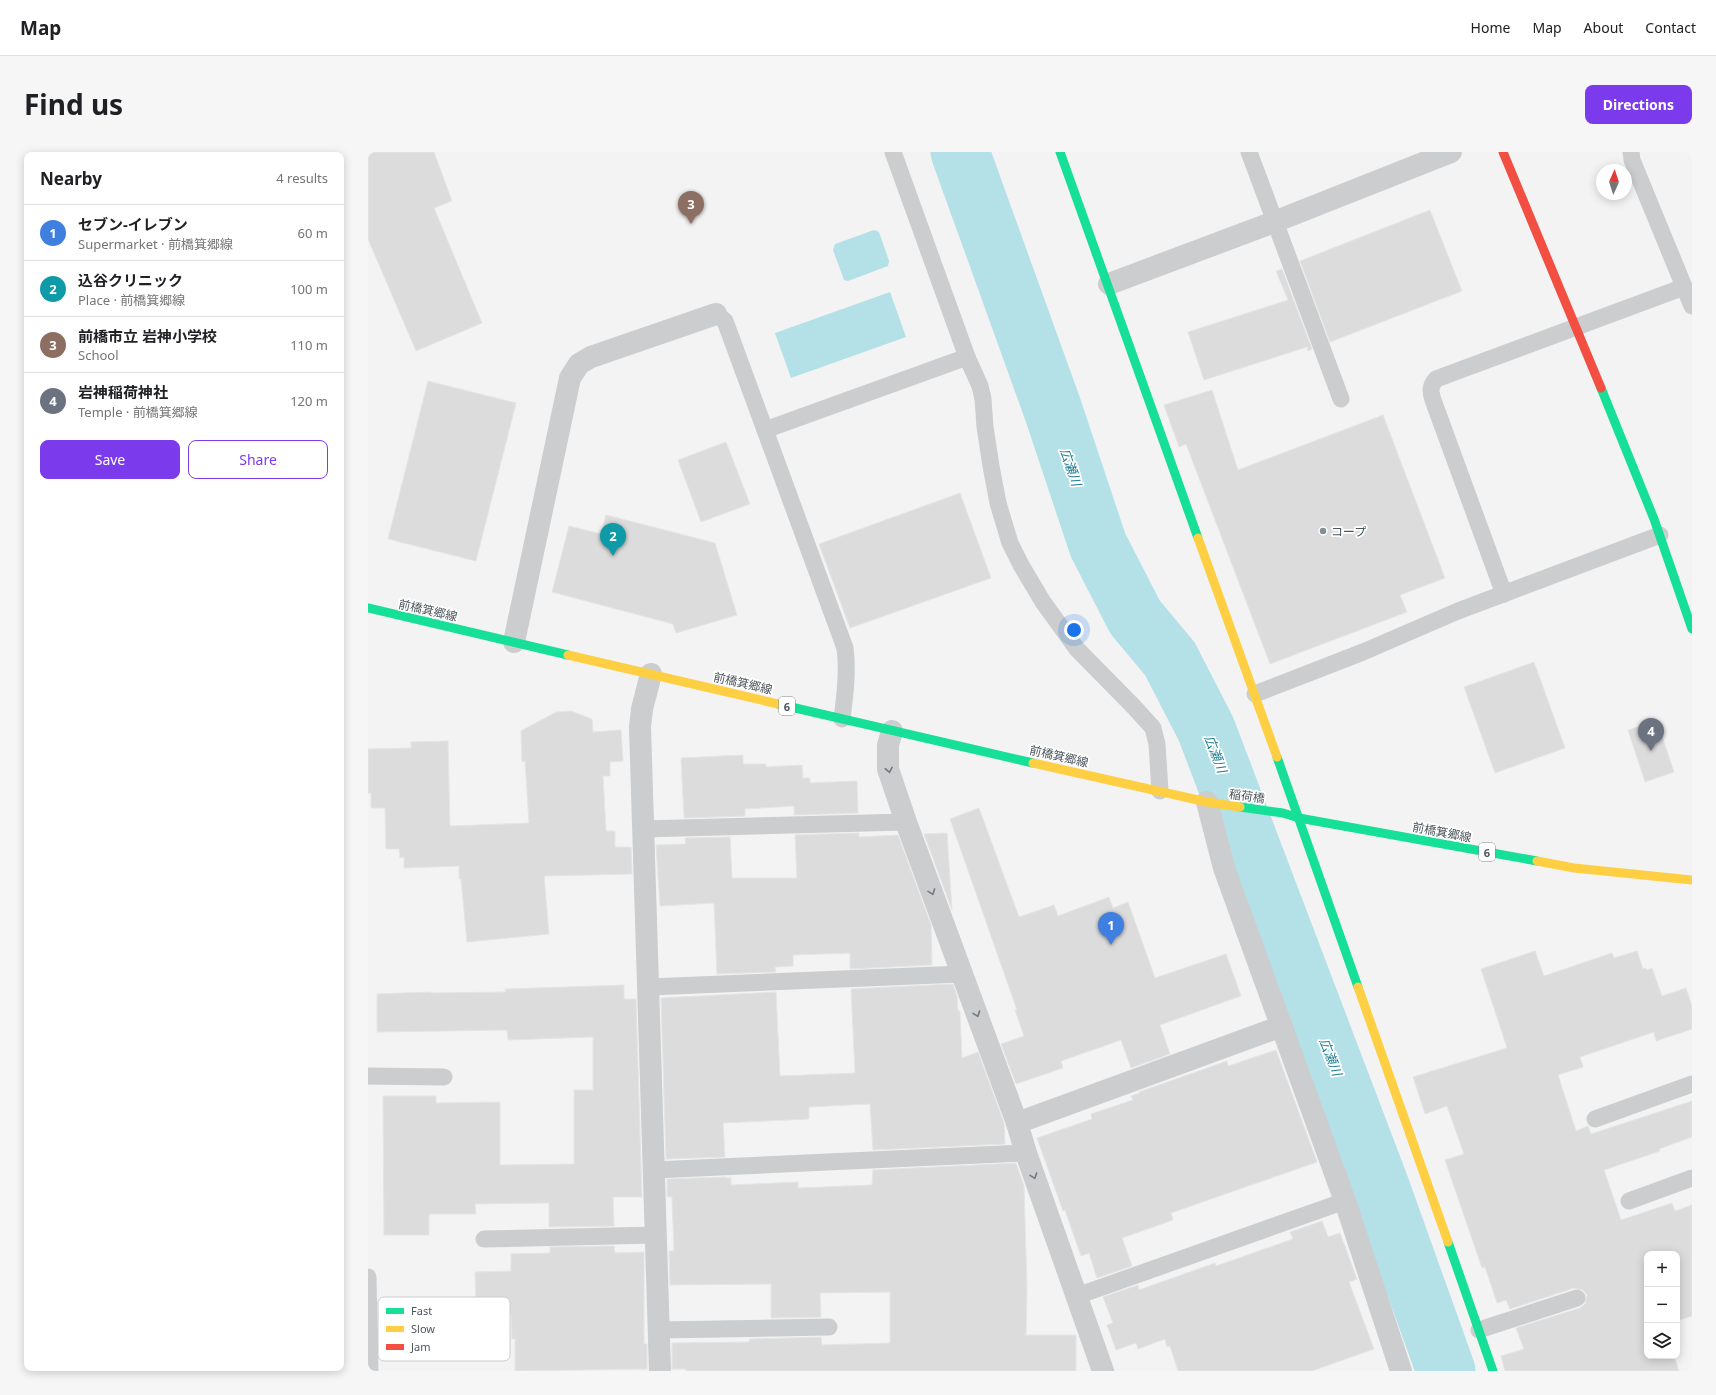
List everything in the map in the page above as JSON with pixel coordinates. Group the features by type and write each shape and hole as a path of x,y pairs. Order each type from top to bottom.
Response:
{"street":[{"path":"1060,152 1109,284 1255,694 1493,1371"},
{"path":"1109,284 1274,222 1451,152"},
{"path":"1503,152 1576,326 1660,535 1691,622"},
{"path":"514,642 570,378 579,364 591,357 716,314"},
{"name":"前橋箕郷線","path":"368,608 892,731 1207,802"},
{"path":"651,674 642,709 640,728 660,1371"},
{"path":"892,731 888,745 888,769 1016,1123 1103,1371"},
{"path":"1207,802 1224,868 1345,1201 1401,1371"},
{"name":"稲荷橋","path":"1207,802 1283,813"},
{"name":"前橋箕郷線","path":"1283,813 1299,818 1574,868 1692,880"},
{"path":"1016,1123 1282,1026"}],"lane":[{"path":"893,152 967,357 980,386 983,399 985,427 998,503 1010,543 1043,602 1078,649 1153,728 1157,744 1160,791"},
{"path":"1249,152 1341,399"},
{"path":"1631,152 1632,160 1692,306"},
{"path":"1504,594 1432,400 1430,392 1431,385 1436,379 1684,287"},
{"path":"716,314 725,321 845,648 847,683 842,719"},
{"path":"765,430 967,357"},
{"path":"1255,694 1363,652 1458,611 1660,535"},
{"path":"643,829 906,822"},
{"path":"649,987 962,974"},
{"path":"368,1076 444,1077"},
{"path":"1595,1120 1692,1084"},
{"path":"654,1170 1026,1153"},
{"path":"1629,1201 1692,1178"},
{"path":"1077,1296 1345,1201"},
{"path":"484,1239 655,1235"},
{"path":"368,1277 370,1371"},
{"path":"1479,1330 1576,1298"},
{"path":"659,1330 829,1327"}],"water":[{"path":"874,230 879,232 889,261 888,266 848,281 844,280 833,250 835,244"},
{"path":"890,292 906,337 791,378 775,333"}],"building":[{"path":"368,152 434,152 452,201 434,208 482,323 416,351 368,239"},
{"path":"1430,210 1462,291 1330,342 1300,261"},
{"path":"1282,269 1312,349 1308,351 1307,347 1204,380 1188,332 1288,300 1276,271"},
{"path":"428,381 516,403 476,561 388,539"},
{"name":"コープ","path":"1212,390 1238,470 1383,415 1445,578 1400,595 1407,612 1270,664 1186,444 1179,447 1164,405"},
{"path":"726,442 750,504 701,522 678,460"},
{"path":"960,493 991,578 850,628 819,544"},
{"path":"606,515 715,543 737,615 676,633 673,624 552,592 569,526 601,534"},
{"path":"1534,662 1565,748 1495,773 1464,687"},
{"path":"571,711 592,719 593,732 621,730 623,761 610,762 610,776 603,776 606,831 615,831 615,847 631,847 632,874 544,876 549,934 467,942 461,879 459,879 459,866 404,868 404,857 400,858 399,849 386,849 385,808 371,808 371,793 368,793 368,749 411,748 411,742 448,741 450,826 529,823 525,761 522,762 521,731 556,712"},
{"path":"1657,721 1674,772 1645,782 1628,730"},
{"path":"743,755 743,764 766,764 766,767 802,765 803,778 810,778 810,783 857,781 858,813 794,815 794,806 745,809 745,816 684,818 681,758"},
{"path":"979,808 1019,917 1054,905 1058,916 1109,897 1113,908 1128,902 1155,978 1226,954 1241,996 1160,1025 1170,1054 1131,1068 1121,1040 1061,1061 1063,1068 1016,1084 1001,1044 1024,1036 1015,1010 1017,1010 950,819"},
{"path":"859,833 859,837 898,835 931,925 932,965 850,969 850,953 793,955 793,966 775,967 776,972 717,974 714,903 660,906 656,845 686,844 685,838 730,837 732,878 797,878 795,835"},
{"path":"947,833 952,910 924,834"},
{"path":"1535,951 1544,976 1612,953 1614,958 1637,951 1643,969 1646,968 1647,970 1652,968 1662,996 1686,988 1692,1006 1692,1029 1656,1041 1654,1032 1580,1057 1583,1067 1558,1075 1576,1131 1588,1126 1591,1134 1692,1101 1692,1137 1659,1149 1660,1151 1604,1170 1621,1220 1672,1203 1675,1211 1692,1205 1692,1316 1680,1320 1680,1251 1644,1251 1644,1359 1675,1359 1679,1371 1505,1371 1501,1356 1524,1349 1516,1328 1580,1308 1585,1304 1587,1295 1583,1290 1574,1288 1510,1309 1506,1300 1497,1303 1485,1267 1482,1268 1445,1160 1464,1154 1447,1106 1425,1114 1413,1077 1507,1048 1481,969"},
{"path":"953,984 957,996 958,1011 960,1011 962,1058 978,1052 1004,1123 1005,1144 873,1150 870,1104 809,1107 809,1119 723,1123 725,1157 666,1159 661,998 776,992 780,1076 855,1073 851,989"},
{"path":"624,985 624,999 636,999 642,1197 613,1197 614,1226 549,1227 549,1203 475,1204 476,1214 429,1214 429,1235 384,1235 383,1096 436,1096 436,1103 500,1102 500,1165 574,1164 574,1090 593,1090 593,1037 508,1040 507,1030 377,1032 377,994 506,992 505,989"},
{"path":"1276,1050 1317,1162 1171,1213 1173,1220 1122,1238 1132,1266 1097,1278 1089,1253 1081,1256 1037,1138 1092,1119 1091,1114 1133,1100 1131,1096 1140,1093 1139,1092 1227,1061 1228,1066"},
{"path":"1016,1163 1024,1186 1027,1287 1026,1335 1076,1335 1076,1371 686,1371 686,1369 672,1369 672,1343 750,1342 749,1339 821,1337 822,1345 890,1343 890,1292 820,1293 821,1317 771,1318 771,1284 670,1285 669,1251 674,1251 672,1197 667,1197 667,1179 726,1177 731,1178 731,1185 798,1182 798,1188 872,1185 873,1170"},
{"path":"1322,1221 1328,1237 1340,1233 1357,1279 1349,1282 1374,1349 1312,1371 1178,1371 1170,1346 1167,1347 1165,1339 1138,1349 1136,1343 1116,1350 1107,1325 1113,1323 1103,1297 1138,1285 1139,1290 1215,1263 1216,1266 1293,1239 1290,1232"},
{"path":"614,1246 615,1253 644,1252 644,1344 647,1344 647,1369 515,1371 515,1339 512,1339 510,1297 476,1297 475,1272 511,1271 511,1254 550,1253 550,1247"}],"waterway":[{"name":"広瀬川","path":"960,152 1053,410 1098,545 1135,617 1170,659 1206,729 1379,1184 1446,1371"}],"traffic: fast":[{"path":"1060,152 1198,538"},
{"path":"1601,388 1654,519 1692,629"},
{"path":"368,608 568,655"},
{"path":"778,704 1033,763"},
{"path":"1277,757 1358,987"},
{"path":"1240,807 1283,813 1299,818 1537,861"},
{"path":"1448,1242 1493,1371"}],"traffic: slow":[{"path":"1198,538 1277,757"},
{"path":"568,655 778,704"},
{"path":"1033,763 1207,802 1240,807"},
{"path":"1537,861 1574,868 1692,880"},
{"path":"1358,987 1448,1242"}],"traffic: jam":[{"path":"1503,152 1601,388"}],"place":[{"name":"前橋市立 岩神小学校","path":"691,224"},
{"name":"コープ","path":"1323,531"},
{"name":"込谷クリニック","path":"613,556"},
{"name":"岩神稲荷神社","path":"1651,751"},
{"name":"セブン-イレブン","path":"1111,945"}]}
